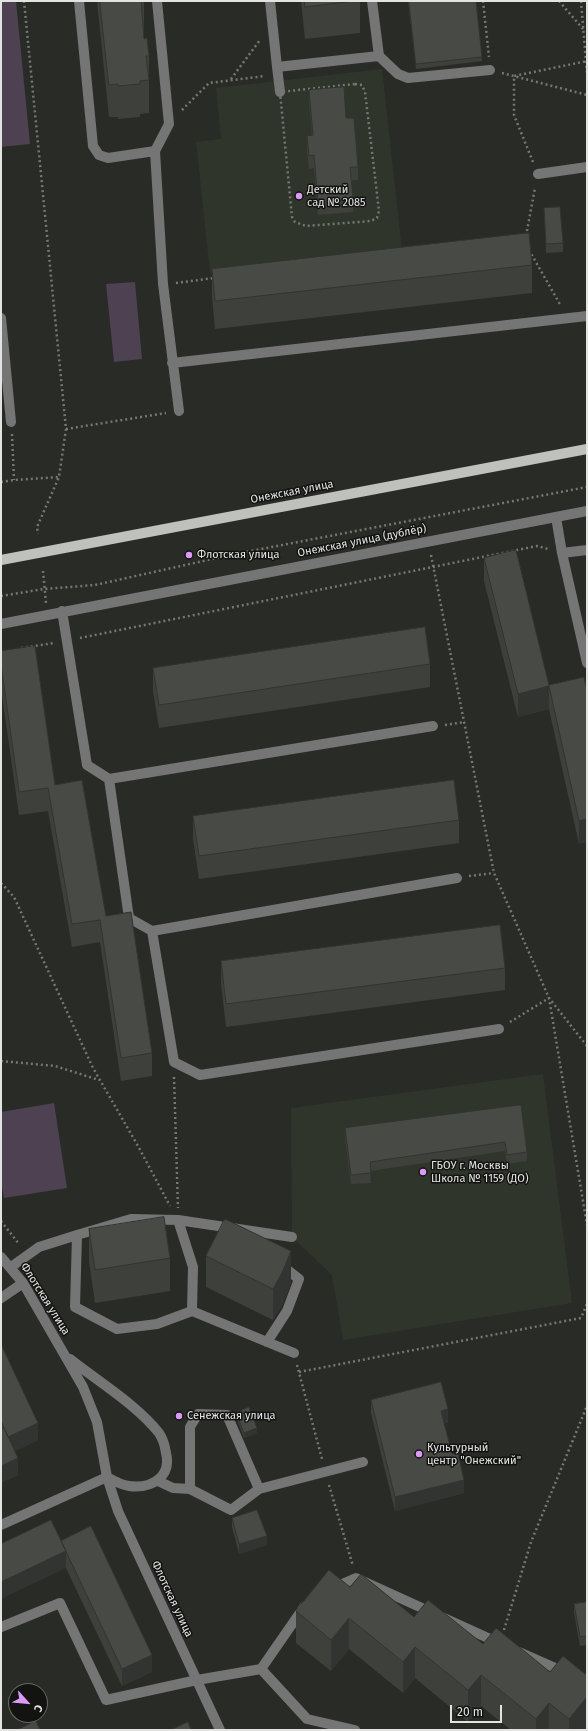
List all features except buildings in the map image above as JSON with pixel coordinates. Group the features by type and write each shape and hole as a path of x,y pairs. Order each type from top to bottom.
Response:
{"main road":[{"name":"Онежская улица","path":"1,560 587,449"}],"street":[{"path":"79,1 93,146 99,154 108,158 155,151"},
{"path":"157,1 169,124 155,151 163,284 179,411"},
{"path":"270,1 271,24 280,92"},
{"path":"372,1 379,56 398,74 408,78 490,70"},
{"path":"277,70 379,56"},
{"path":"538,174 587,167"},
{"path":"172,363 587,316"},
{"path":"1,318 11,422"},
{"name":"Онежская улица (дублёр)","path":"1,624 62,611 587,511"},
{"path":"556,517 562,553 587,663"},
{"path":"562,553 587,550"},
{"path":"62,611 87,765 109,779 433,726"},
{"path":"109,779 129,918 152,931 457,878"},
{"path":"152,931 174,1062 200,1075 499,1029"},
{"path":"11,1267 38,1247 131,1219 178,1220 292,1237"},
{"path":"178,1220 193,1267 192,1311"},
{"path":"231,1228 250,1242"},
{"path":"77,1235 76,1307 117,1328 158,1324 192,1311 294,1353"},
{"name":"Флотская улица","path":"1,1257 23,1283 83,1387 94,1413 100,1435 107,1477 118,1512 220,1730"},
{"path":"267,1342 287,1312 299,1279 275,1261"},
{"path":"1,1298 23,1283"},
{"name":"Флотская улица","path":"66,1356 135,1409 160,1435 168,1460 164,1475 158,1481"},
{"path":"190,1490 190,1427 198,1414 227,1415 259,1489"},
{"path":"1,1525 107,1477 118,1483 129,1486 140,1486 158,1481 173,1488 190,1490 231,1510 259,1489 363,1462"},
{"path":"323,1593 356,1578 587,1682"},
{"path":"1,1627 60,1603 106,1700 197,1680 261,1669 310,1598"},
{"path":"261,1669 307,1719 355,1730"}],"path":[{"path":"24,1 66,429 59,477 37,527 38,534"},
{"path":"483,1 490,70 587,95"},
{"path":"559,1 584,30"},
{"path":"581,1 587,74"},
{"path":"231,80 271,24"},
{"path":"514,76 586,61"},
{"path":"169,124 209,83 277,70"},
{"path":"514,76 514,115 538,174 525,242"},
{"path":"355,84 362,85 365,92 379,211 377,218 371,221 306,226 296,222 292,217 280,92 355,84"},
{"path":"528,249 569,319"},
{"path":"163,284 218,278"},
{"path":"66,429 179,411"},
{"path":"11,422 14,480"},
{"path":"1,482 59,477"},
{"path":"1,596 44,588 95,585 235,554 587,487"},
{"path":"428,541 494,873 549,998 587,1224"},
{"path":"16,649 66,641 537,546 562,553"},
{"path":"433,726 465,722"},
{"path":"457,878 494,873"},
{"path":"1,883 14,897 100,1080 178,1220"},
{"path":"499,1029 549,998"},
{"path":"549,998 587,1046"},
{"path":"1,1061 55,1066 100,1080"},
{"path":"174,1062 178,1220"},
{"path":"1,1221 28,1255"},
{"path":"581,1318 587,1304"},
{"path":"299,1372 581,1318 587,1319"},
{"path":"500,1643 531,1542 587,1406"}],"shaded area":[{"path":"1,1 16,1 30,144 1,147"},
{"name":"Детский сад № 2085","path":"382,69 402,250 210,272 196,142 221,139 216,88"},
{"path":"135,282 142,359 114,362 106,284"},
{"name":"ГБОУ г. Москвы Школа № 1159 (ДО)","path":"543,1074 572,1303 343,1340 332,1275 292,1237 291,1108"},
{"path":"54,1103 67,1188 4,1198 1,1182 1,1112"}],"place":[{"name":"Детский сад № 2085","path":"299,196"},
{"name":"Флотская улица","path":"189,555"},
{"name":"ГБОУ г. Москвы Школа № 1159 (ДО)","path":"423,1172"},
{"name":"Сенежская улица","path":"179,1416"},
{"name":"Культурный центр \"Онежский\"","path":"419,1454"}]}
